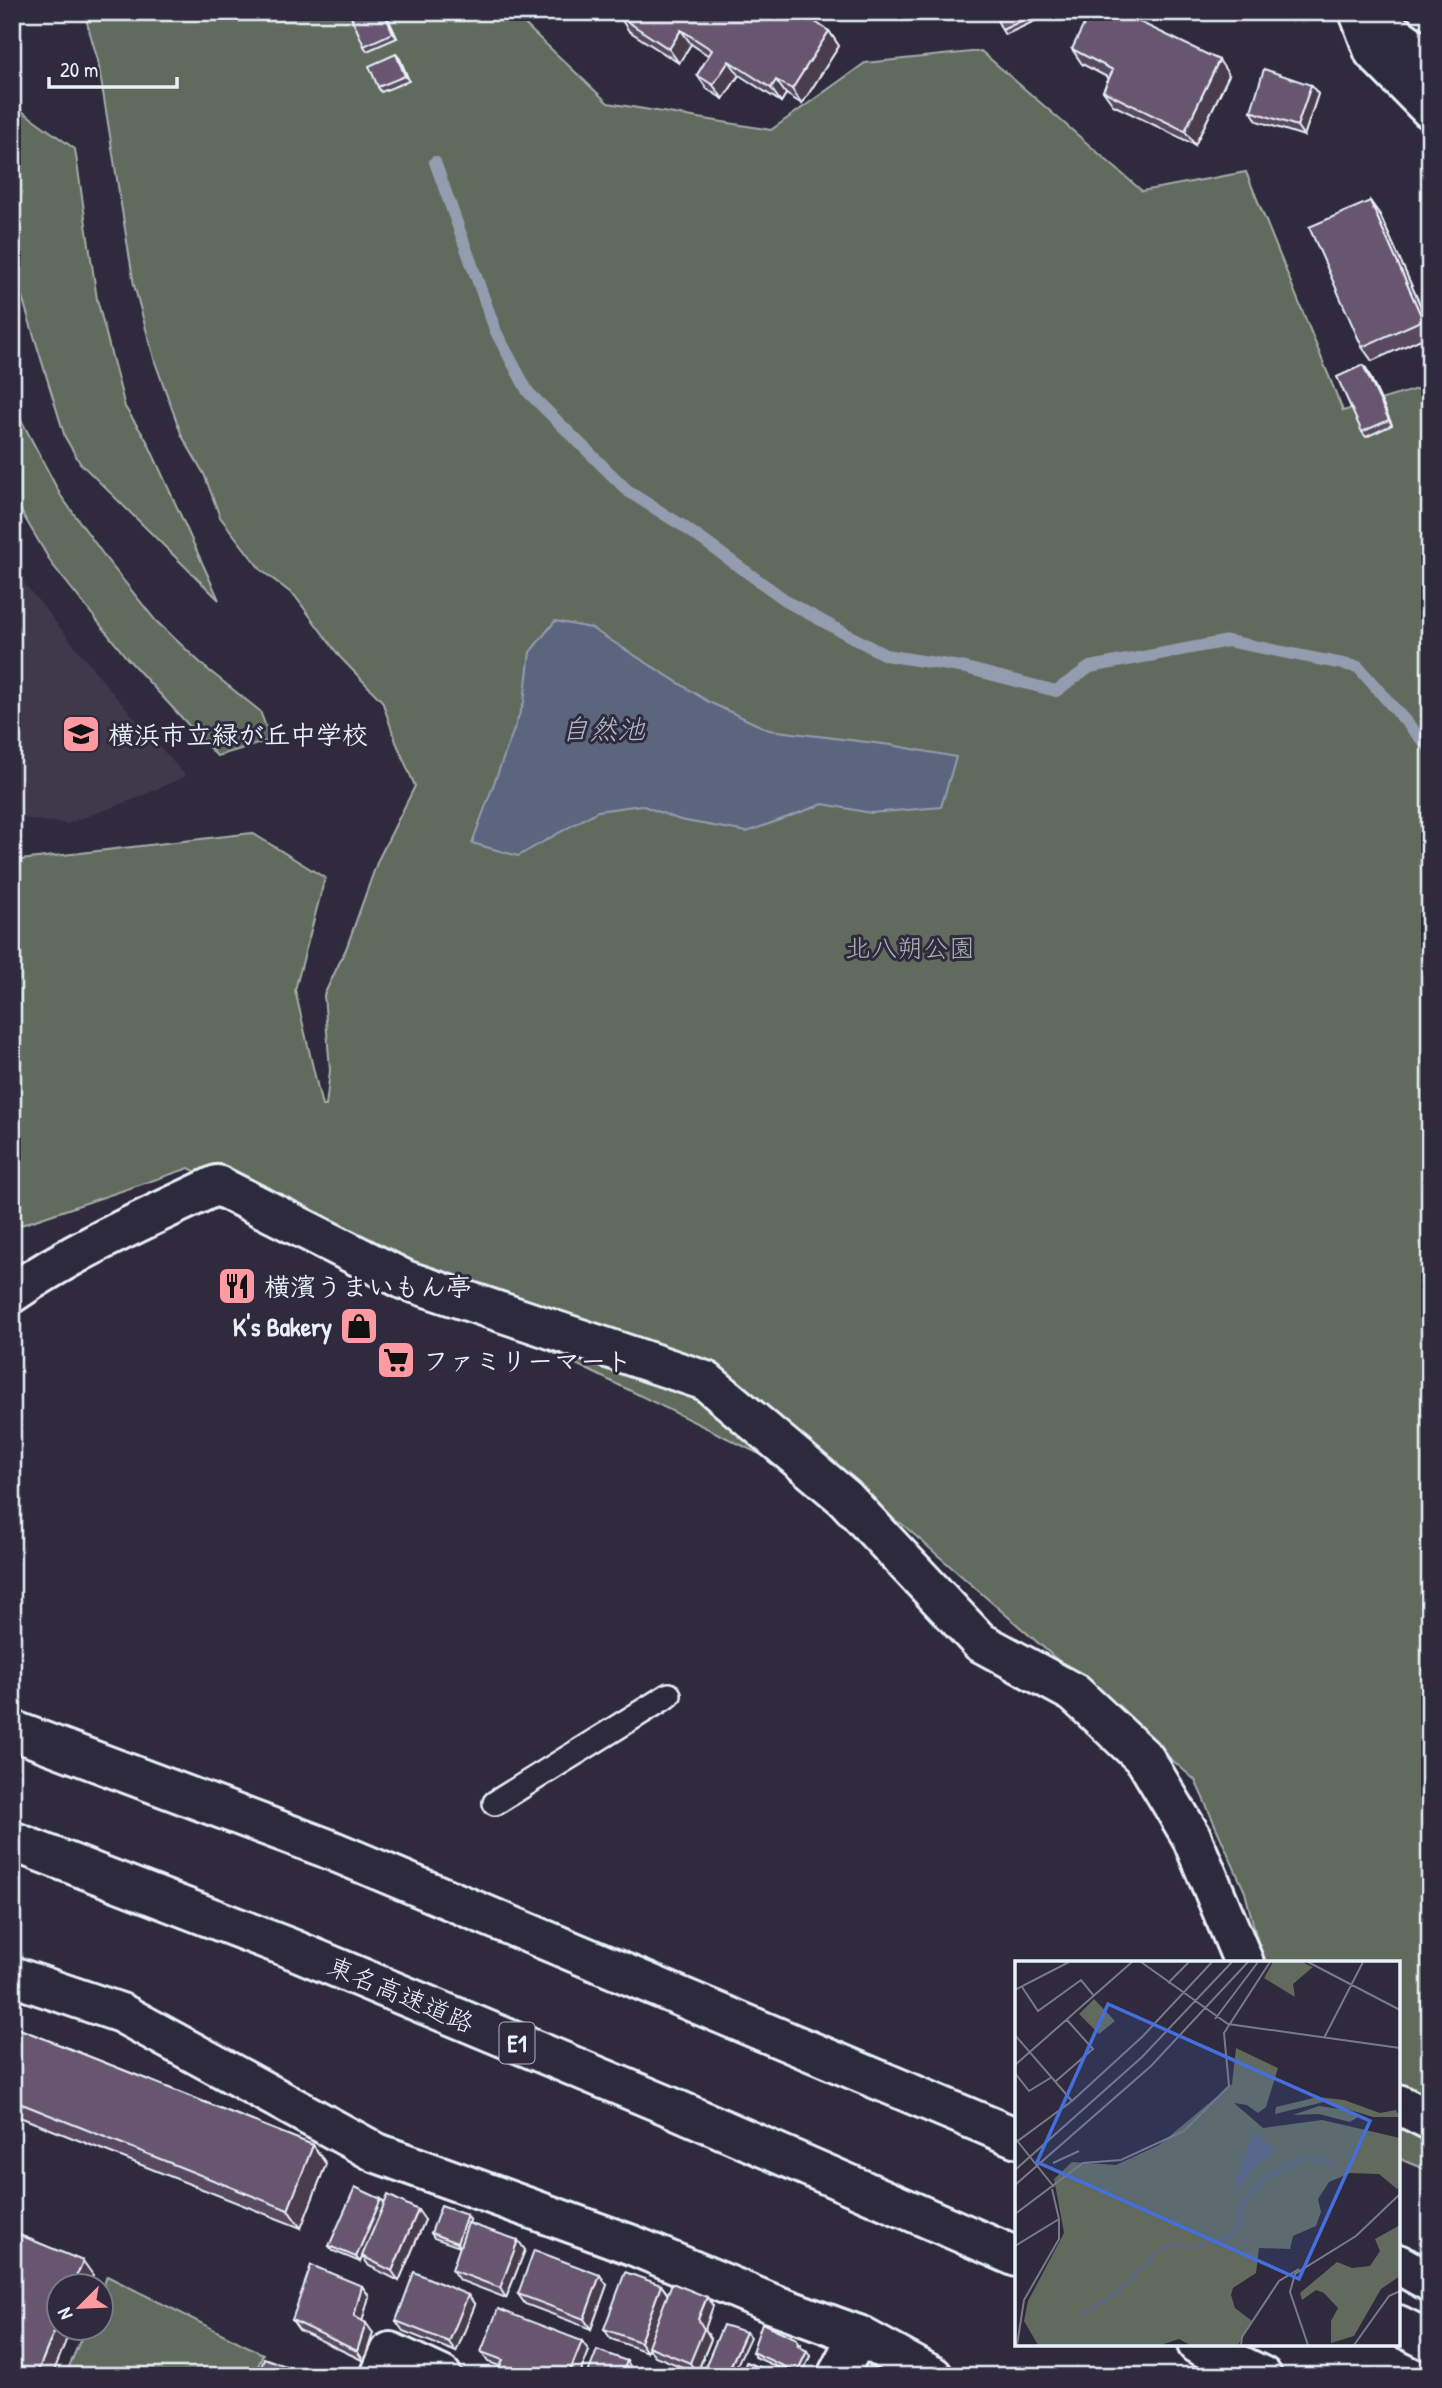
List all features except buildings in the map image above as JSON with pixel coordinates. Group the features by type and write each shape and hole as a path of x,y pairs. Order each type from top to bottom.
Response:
{"main road":[{"path":"1361,12 1419,52 1430,52"},
{"path":"1361,12 1374,52 1430,109"},
{"path":"12,1293 90,1245 216,1185 405,1280 706,1381 845,1499 980,1642 1074,1693 1145,1759 1191,1836 1243,1961"},
{"path":"12,1730 326,1848 1015,2137"},
{"name":"東名高速道路","path":"12,1842 305,1954 664,2104 1015,2256"},
{"path":"12,1976 121,2013 377,2152 632,2245 773,2304 858,2334 933,2376"},
{"path":"1400,2105 1430,2120"},
{"path":"1400,2265 1430,2282"},
{"path":"1400,2326 1430,2341"},
{"path":"837,2376 858,2334"},
{"path":"1202,2346 1262,2376"},
{"path":"380,2376 390,2352 442,2376"}],"lane":[{"path":"495,1803 670,1695"}],"shaded area":[{"name":"横浜市立緑が丘中学校","path":"12,568 112,692 186,776 135,799 67,824 12,817"}],"green space":[{"name":"北八朔公園","path":"84,12 512,12 608,103 771,130 865,63 981,51 1142,191 1246,172 1343,411 1430,385 1430,2171 1400,2159 1400,1961 1262,1961 1245,1892 1195,1780 902,1524 480,1317 189,1168 12,1228 12,861 252,833 325,878 295,990 322,1106 326,1106 330,1070 324,995 346,949 378,860 415,786 382,701 340,657 295,596 261,570 220,517 204,474 182,436 155,362 134,285 98,61"},
{"path":"12,104 75,149 97,299 125,407 147,441 219,600 80,463 65,437 12,264"},
{"path":"12,391 17,412 61,496 108,561 156,621 206,668 260,711 271,740 217,756 126,657 52,564 12,496"},
{"path":"116,2280 263,2354 254,2376 65,2376 79,2342 116,2342"}],"water":[{"name":"自然池","path":"555,621 591,628 709,702 769,730 891,745 956,757 941,807 871,813 823,804 747,832 680,820 641,805 598,811 518,856 472,843 524,702 530,652"}],"waterway":[{"path":"435,162 496,332 528,392 629,492 683,526 791,604 885,655 966,668 1056,691 1090,667 1228,641 1358,667 1430,749"}],"place":[{"name":"横浜市立緑が丘中学校","path":"81,734"},
{"name":"横濱うまいもん亭","path":"237,1286"},
{"name":"K's Bakery","path":"359,1326"},
{"name":"ファミリーマート","path":"396,1360"}]}
